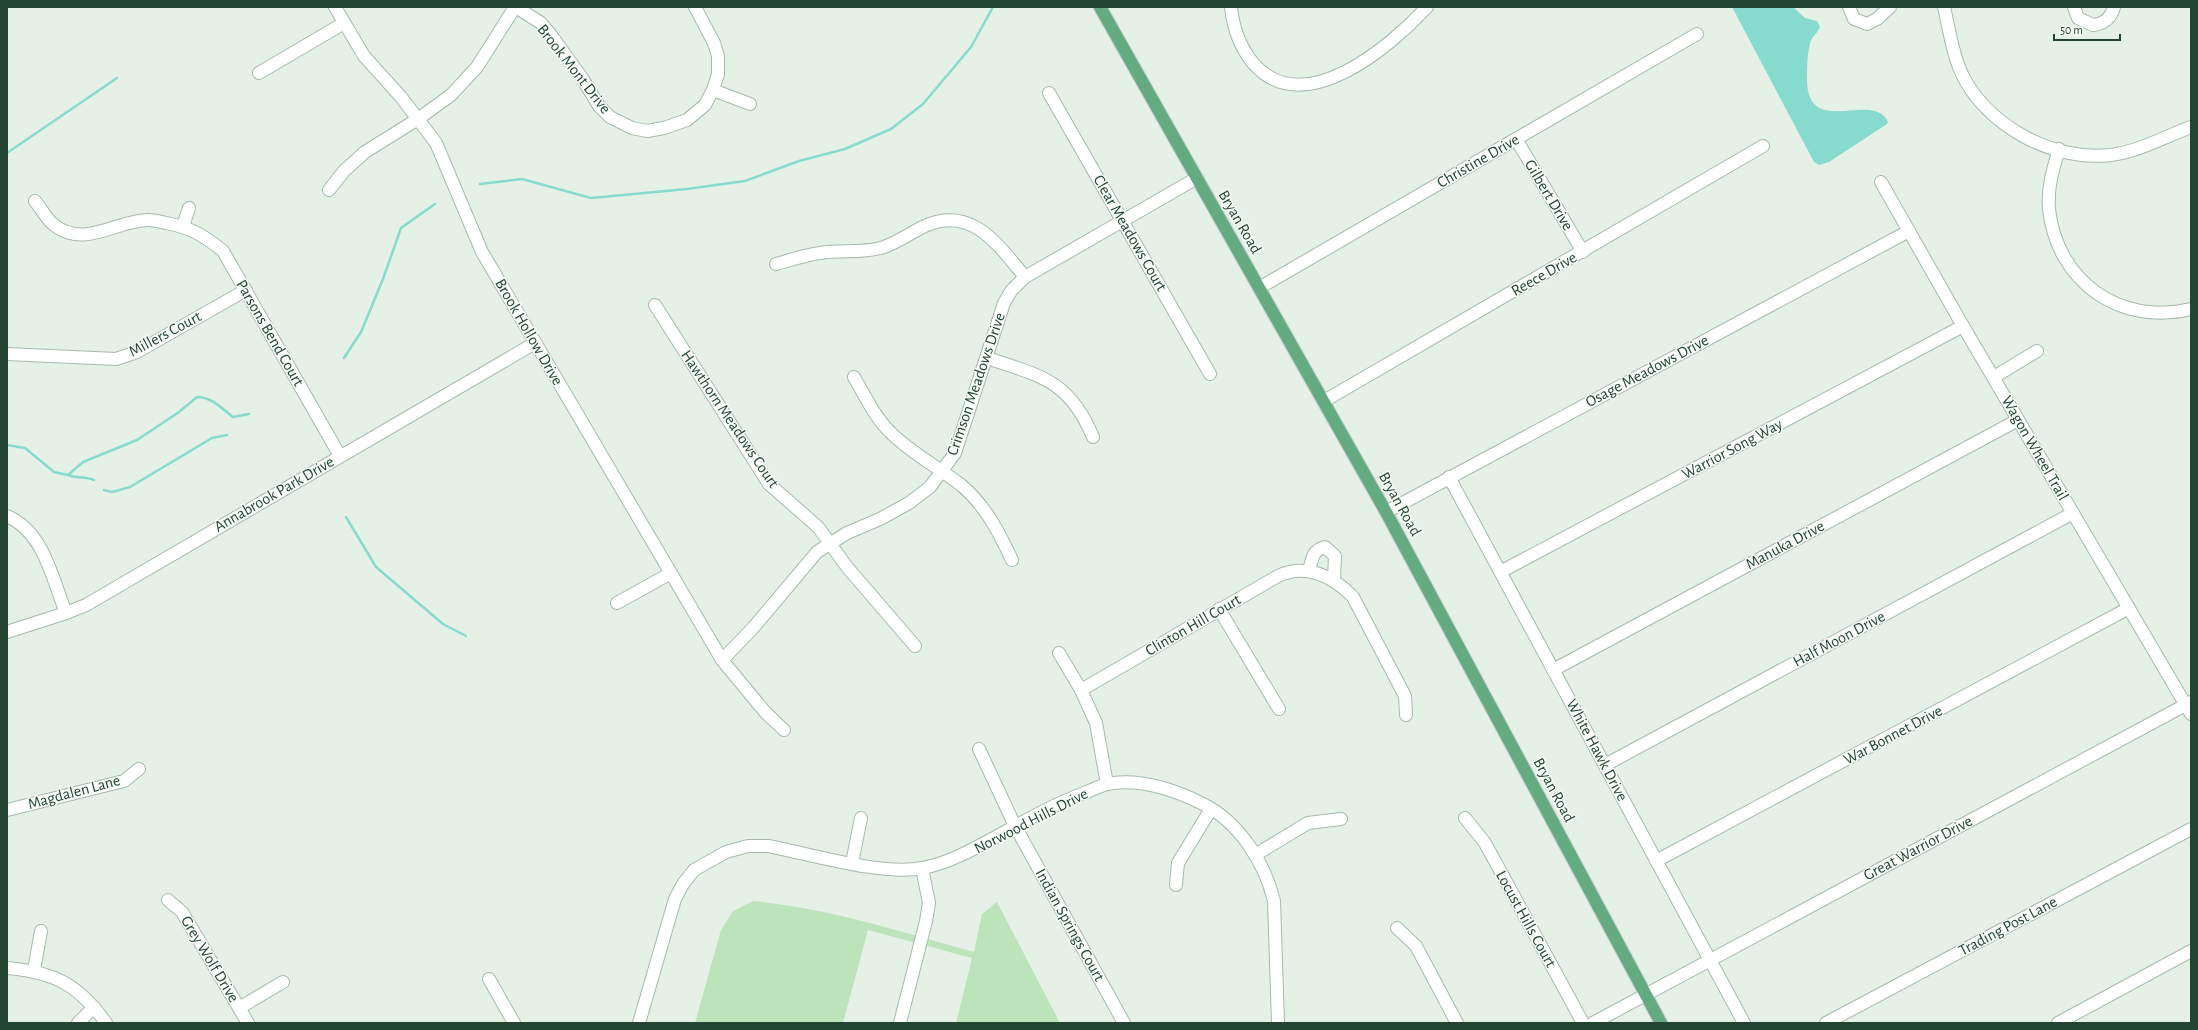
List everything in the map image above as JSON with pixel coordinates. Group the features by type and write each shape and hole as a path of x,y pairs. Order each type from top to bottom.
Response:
{"main road":[{"name":"Bryan Road","path":"1100,7 1386,512 1661,1023"}],"street":[{"name":"Brook Hollow Drive","path":"335,7 364,56 401,97 436,143 482,252 722,660 765,712 784,730"},
{"path":"329,190 344,172 365,152 418,119 451,94 477,67 516,7"},
{"name":"Brook Mont Drive","path":"516,7 541,24 551,35 582,78 599,106 610,117 632,128 647,131 664,128 687,120 704,105 713,90 718,74 718,56 714,43 695,7"},
{"path":"1231,7 1233,22 1242,47 1258,69 1277,80 1302,85 1334,76 1363,62 1401,34 1427,7"},
{"path":"1849,7 1854,19 1867,24 1874,22 1890,7"},
{"path":"1944,7 1957,61 1975,94 1998,119 2012,129 2041,145 2081,154 2111,155 2146,146 2191,127"},
{"path":"2074,7 2078,18 2093,25 2105,22 2110,17 2114,7"},
{"path":"259,73 344,23"},
{"name":"Christine Drive","path":"1259,288 1696,34"},
{"path":"713,90 750,104"},
{"name":"Clear Meadows Court","path":"1049,93 1210,374"},
{"name":"Gilbert Drive","path":"1516,139 1583,252"},
{"name":"Reece Drive","path":"1324,401 1583,252 1763,146"},
{"path":"2059,150 2053,170 2049,208 2054,235 2070,268 2093,291 2120,306 2155,314 2191,309"},
{"name":"Crimson Meadows Drive","path":"722,660 753,628 806,563 830,543 910,503 930,487 942,472 955,453 987,358 994,328 1004,304 1012,290 1025,277 1197,178"},
{"name":"Wagon Wheel Trail","path":"1881,182 2018,420 2189,707"},
{"name":"Parsons Bend Court","path":"35,201 54,225 73,233 96,234 126,223 149,220 183,226 200,233 223,251 340,456"},
{"path":"183,226 189,208"},
{"path":"776,264 820,253 880,248 896,243 939,221 955,221 967,223 980,229 993,239 1025,277"},
{"name":"Osage Meadows Drive","path":"1386,512 1449,476 1908,231"},
{"name":"Millers Court","path":"7,354 116,359 137,352 246,290"},
{"name":"Hawthorn Meadows Court","path":"655,306 769,484 818,527 851,573 915,646"},
{"name":"Warrior Song Way","path":"1502,572 1963,326"},
{"name":"Annabrook Park Drive","path":"7,632 66,613 86,604 535,342"},
{"path":"1994,377 2037,352"},
{"path":"987,358 1032,373 1054,384 1073,400 1086,420 1094,437"},
{"path":"854,377 872,410 892,434 978,501 992,521 1012,560"},
{"name":"Manuka Drive","path":"1553,670 2018,420"},
{"name":"White Hawk Drive","path":"1449,476 1744,1023"},
{"name":"Half Moon Drive","path":"1605,765 2073,513"},
{"path":"7,516 20,522 39,544 66,613"},
{"path":"1309,571 1313,555 1320,549 1325,548 1335,556 1334,580"},
{"name":"Clinton Hill Court","path":"1081,690 1219,609 1284,573 1303,570 1334,580 1353,597 1405,696 1406,715"},
{"path":"618,603 671,573"},
{"name":"War Bonnet Drive","path":"1656,861 2129,608"},
{"path":"1219,609 1279,709"},
{"path":"1059,653 1081,690 1096,723 1107,784"},
{"name":"Great Warrior Drive","path":"1646,995 2189,707"},
{"name":"Indian Springs Court","path":"979,749 1015,826 1124,1023"},
{"name":"Magdalen Lane","path":"7,810 124,781 139,769"},
{"name":"Norwood Hills Drive","path":"639,1023 675,899 694,870 726,852 748,846 768,846 890,871 922,868 964,854 1067,799 1107,784 1136,784 1160,788 1192,799 1212,808 1237,830 1255,855 1271,889 1274,901 1278,1023"},
{"path":"1176,885 1178,863 1212,808"},
{"path":"852,863 861,818"},
{"name":"Locust Hills Court","path":"1465,818 1484,843 1584,1023"},
{"path":"1255,855 1308,823 1341,819"},
{"name":"Trading Post Lane","path":"1826,1023 2191,829"},
{"path":"900,1023 926,921 928,903 922,868"},
{"name":"Grey Wolf Drive","path":"168,900 182,912 248,1023"},
{"path":"1397,928 1416,946 1457,1023"},
{"path":"34,970 41,931"},
{"path":"2058,1023 2191,950"},
{"path":"7,968 34,970 64,982 94,1007 106,1023"},
{"path":"489,979 514,1023"},
{"path":"239,1008 283,982"},
{"path":"1593,1023 1646,995"},
{"path":"78,1023 94,1007"}],"green space":[{"path":"753,901 781,904 837,915 974,952 982,914 997,902 1060,1023 956,1023 972,958 868,930 843,1023 695,1023 721,930 733,911"}],"water":[{"path":"1732,7 1793,7 1805,18 1817,21 1820,27 1811,41 1808,56 1807,79 1810,97 1818,107 1829,111 1869,110 1880,113 1888,122 1887,124 1829,162 1819,165 1814,162"}],"waterway":[{"path":"480,184 522,179 591,198 687,189 745,181 799,161 845,149 891,129 923,104 971,47 993,7"},
{"path":"7,153 117,78"},
{"path":"344,358 361,332 383,279 401,228 435,204"},
{"path":"7,445 25,448 54,472 68,475 83,462 137,440 179,412 197,397 212,401 233,417 249,414"},
{"path":"104,490 112,492 130,487 212,438 227,435"},
{"path":"68,475 94,480"},
{"path":"346,517 376,567 443,624 466,636"}]}
